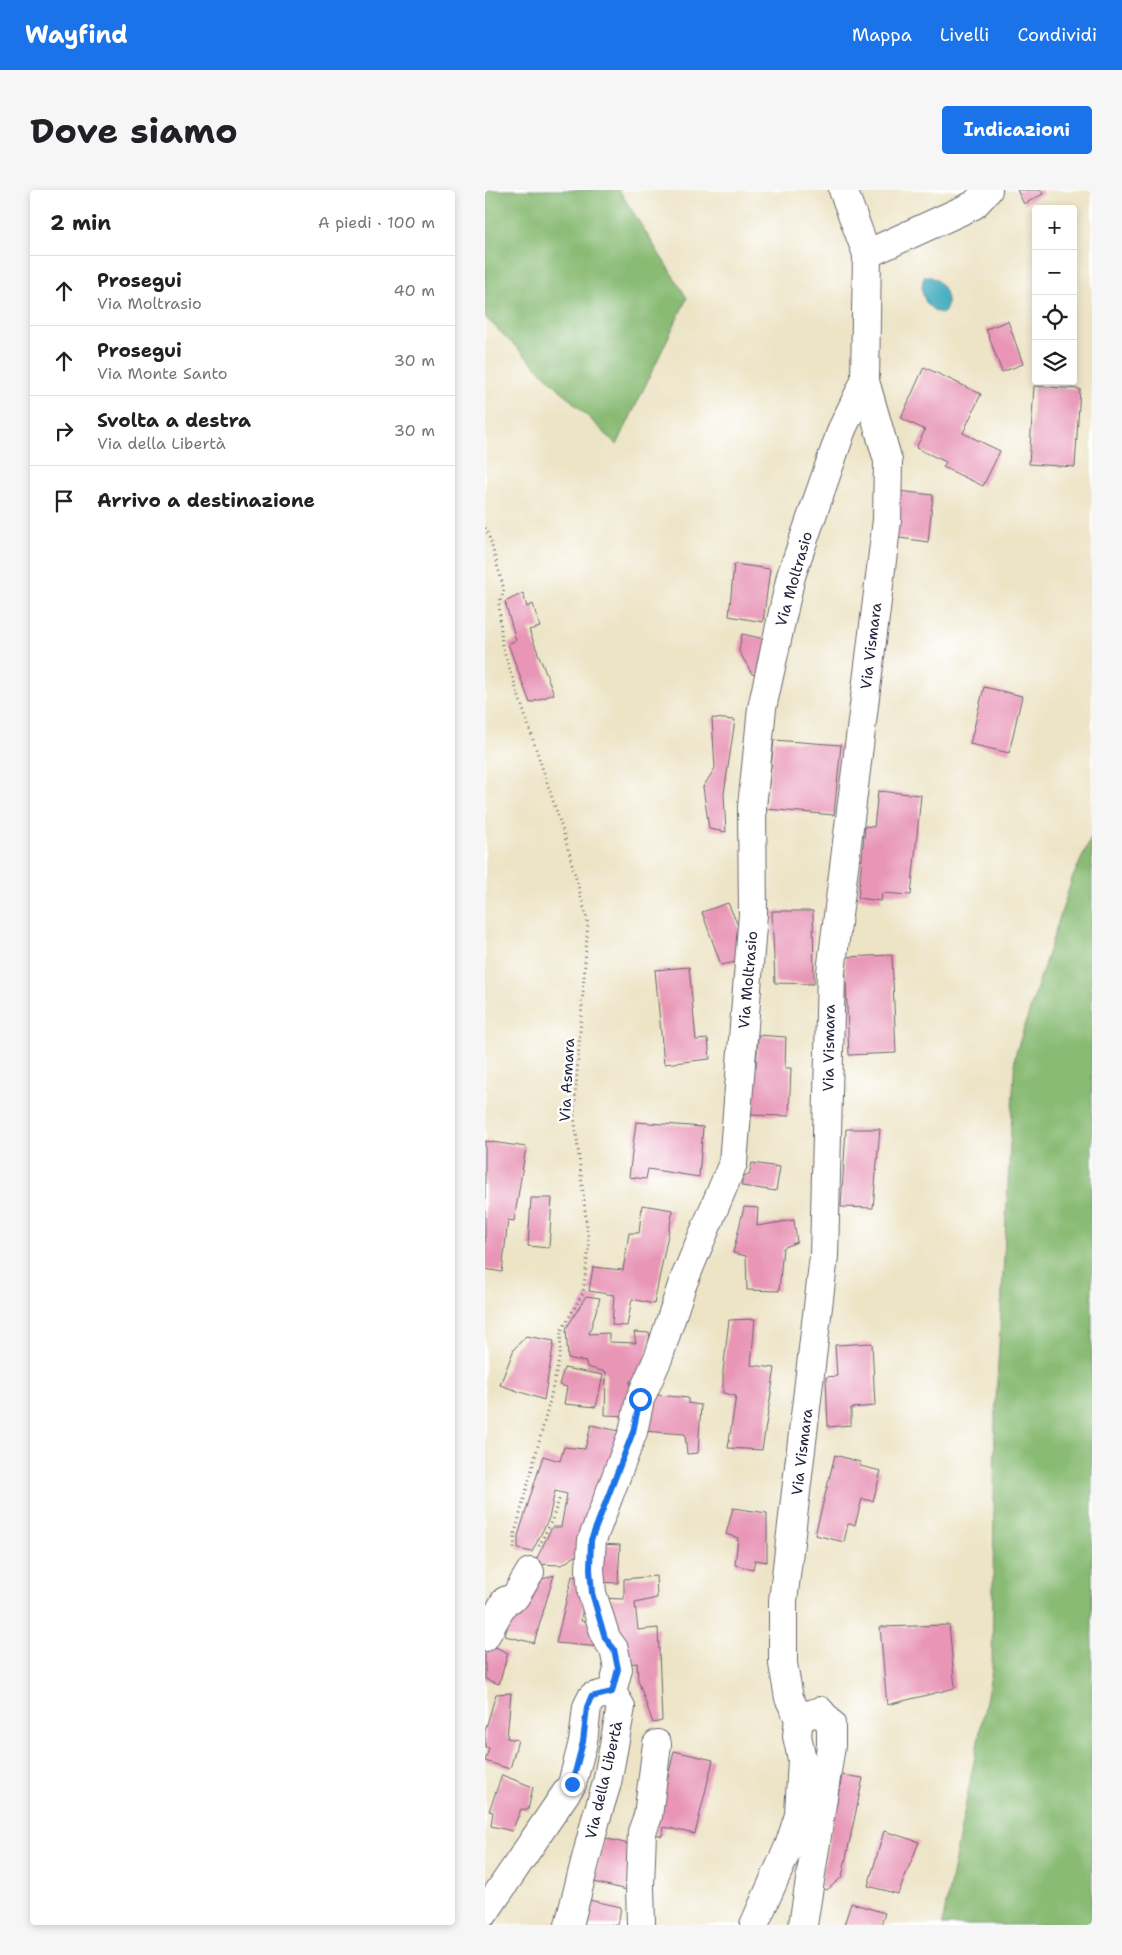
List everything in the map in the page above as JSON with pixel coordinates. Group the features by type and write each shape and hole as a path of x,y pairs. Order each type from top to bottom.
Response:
{"street":[{"path":"843,190 867,254 865,381"},
{"path":"867,254 974,205 988,190"},
{"name":"Via Moltrasio","path":"612,1692 618,1669 614,1649 605,1638 592,1593 590,1569 591,1540 633,1432 640,1399 659,1356 682,1285 733,1163 753,914 752,807 762,708 791,576 842,430 865,381"},
{"name":"Via Vismara","path":"799,1718 789,1698 783,1664 783,1600 824,1256 831,972 887,520 888,460 865,381"},
{"path":"485,1637 505,1601 515,1597 529,1572"},
{"name":"Via della Libertà","path":"485,1912 572,1784 583,1742 587,1707 591,1697 612,1692 621,1707 614,1748 607,1783 569,1925"},
{"path":"753,1925 789,1846 799,1815 802,1759 797,1736 799,1718 820,1711 831,1724 831,1746 803,1925"},
{"path":"641,1925 642,1832 648,1816 657,1744"}],"path":[{"name":"Via Asmara","path":"485,528 504,590 499,604 502,645 565,834 588,923 574,1114 589,1245 583,1293 561,1331 560,1356 515,1533 514,1550"},
{"path":"529,1572 532,1560 552,1520 560,1497"}],"green space":[{"path":"485,190 619,190 687,298 617,445 485,317"},
{"path":"1092,836 1092,1925 942,1925 992,1670 995,1418 1015,1056 1072,879"}],"water":[{"path":"925,276 936,280 944,289 947,301 944,313 932,309 925,300 922,288"}],"building":[{"path":"1017,190 1041,190 1043,194 1024,204"},
{"path":"1008,321 1023,364 1002,372 986,329"},
{"path":"924,367 981,394 963,433 1000,451 983,486 943,467 946,462 916,448 925,430 901,418"},
{"path":"1034,386 1080,389 1075,467 1029,464"},
{"path":"899,491 933,495 928,542 893,537"},
{"path":"734,564 770,569 763,622 729,616"},
{"path":"523,593 527,607 533,604 540,627 529,630 554,694 530,703 508,644 516,640 505,602"},
{"path":"742,634 769,640 763,676 752,674 739,651"},
{"path":"984,687 1022,696 1009,753 970,744"},
{"path":"712,718 735,720 724,794 726,832 709,829 703,787 715,768"},
{"path":"774,740 841,745 834,815 766,809"},
{"path":"878,791 921,795 911,895 882,893 881,901 858,898 865,826 874,827"},
{"path":"728,903 741,932 746,960 721,965 702,912"},
{"path":"772,911 813,911 814,984 775,983"},
{"path":"892,955 896,1053 849,1055 845,957"},
{"path":"689,967 696,1040 708,1039 710,1059 664,1064 655,970"},
{"path":"758,1035 786,1037 785,1068 791,1068 789,1116 750,1115 752,1067 756,1067"},
{"path":"636,1122 703,1127 699,1177 648,1169 646,1179 629,1177"},
{"path":"846,1129 880,1129 873,1208 841,1207"},
{"path":"485,1141 526,1147 514,1221 508,1220 502,1272 485,1269"},
{"path":"752,1163 780,1167 776,1191 742,1186 742,1176 749,1175"},
{"path":"531,1198 552,1198 549,1248 528,1246"},
{"path":"642,1205 673,1210 654,1304 632,1299 627,1326 612,1325 614,1295 589,1291 593,1267 623,1270 629,1233 639,1233"},
{"path":"744,1207 758,1208 757,1226 794,1220 797,1242 783,1248 779,1291 747,1290 746,1256 733,1253"},
{"path":"586,1296 600,1298 589,1334 609,1333 609,1342 636,1343 634,1332 650,1333 643,1382 630,1381 628,1416 605,1415 606,1372 587,1367 586,1362 568,1358 566,1329"},
{"path":"755,1319 751,1365 775,1368 762,1450 728,1448 736,1396 723,1393 723,1371 729,1320"},
{"path":"526,1336 554,1341 544,1400 500,1385 514,1349"},
{"path":"872,1343 875,1406 851,1408 851,1425 828,1427 826,1377 837,1376 835,1345"},
{"path":"564,1368 603,1375 596,1407 564,1404 567,1387 559,1385"},
{"path":"648,1394 688,1398 688,1403 701,1405 698,1453 687,1454 685,1434 643,1431"},
{"path":"591,1425 624,1432 611,1473 603,1470 580,1553 562,1565 534,1564 552,1527 561,1527 567,1494 555,1491 549,1518 532,1552 518,1549 518,1536 543,1456 560,1461 564,1447 585,1449"},
{"path":"835,1455 860,1462 860,1466 881,1471 873,1501 862,1499 855,1525 848,1524 844,1542 815,1535"},
{"path":"733,1508 767,1513 767,1562 755,1560 753,1569 735,1565 738,1538 726,1534"},
{"path":"598,1544 620,1545 618,1583 596,1582"},
{"path":"554,1575 534,1643 505,1636 512,1608 527,1585"},
{"path":"572,1576 586,1580 581,1621 593,1622 601,1647 556,1643"},
{"path":"656,1576 657,1598 635,1603 638,1630 658,1628 662,1721 653,1723 638,1680 637,1663 626,1664 621,1635 610,1636 598,1598 624,1599 624,1579"},
{"path":"949,1625 955,1688 887,1705 880,1627"},
{"path":"491,1645 508,1653 499,1684 485,1679 485,1647"},
{"path":"511,1693 507,1738 518,1740 510,1769 485,1761 489,1748 485,1747 485,1731 496,1694"},
{"path":"674,1751 713,1760 695,1834 664,1827 662,1836 655,1834"},
{"path":"502,1775 533,1787 528,1810 521,1809 512,1831 491,1826 493,1812 489,1811"},
{"path":"842,1775 863,1778 842,1877 827,1890 820,1886"},
{"path":"884,1831 919,1842 898,1894 868,1886"},
{"path":"604,1838 637,1846 627,1890 594,1882"},
{"path":"589,1900 621,1907 618,1925 584,1925"},
{"path":"851,1903 885,1913 881,1925 844,1925"}],"route":[{"path":"572,1784 583,1742 587,1707 591,1697 612,1692 618,1669 614,1649 605,1638 592,1593 590,1569 591,1540 633,1432 640,1399"}]}
